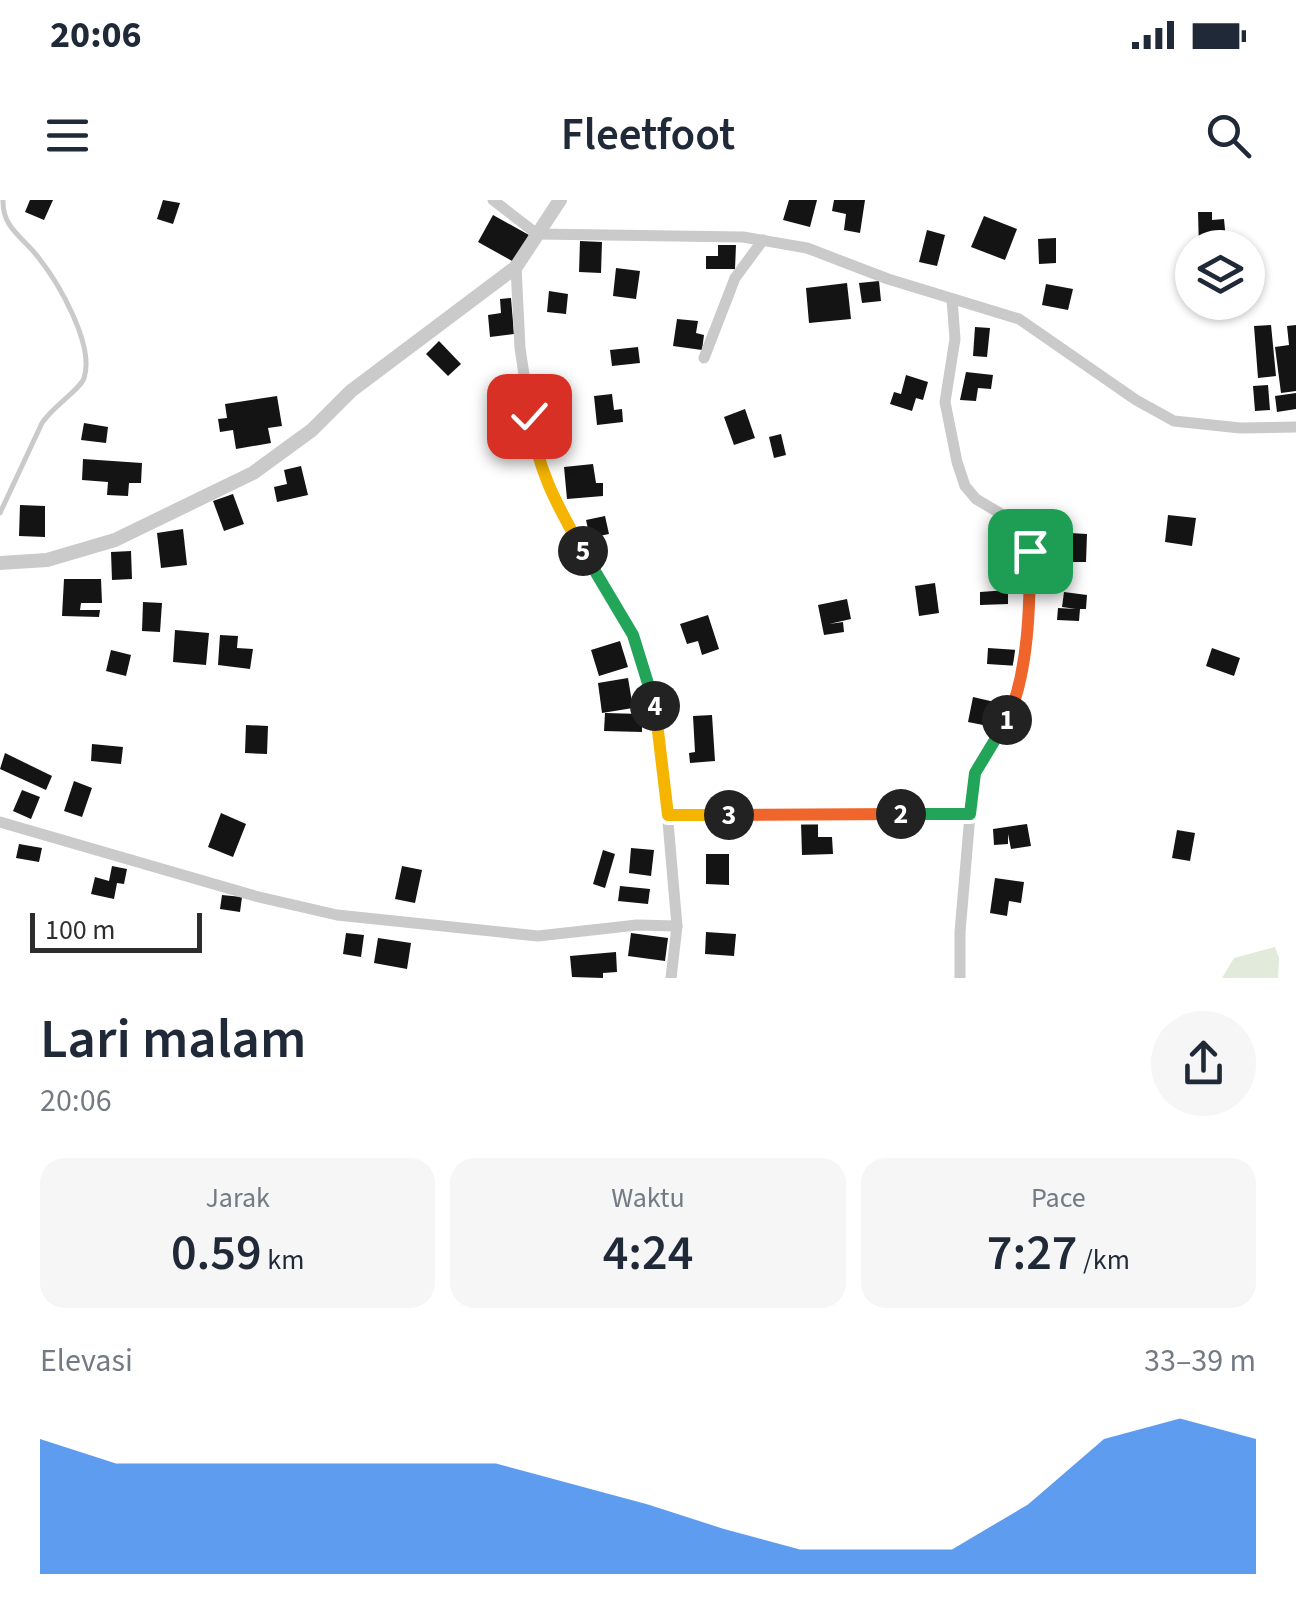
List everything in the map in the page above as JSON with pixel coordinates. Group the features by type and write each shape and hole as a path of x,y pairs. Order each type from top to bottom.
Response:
{"street":[{"path":"493,200 538,234 763,240 807,248 1019,319 1136,400 1174,421 1240,428 1296,427"},
{"path":"0,563 46,560 115,540 253,473 312,430 351,391 516,267 560,200"},
{"path":"704,358 735,278 763,240"},
{"path":"516,267 520,348 537,461 553,499 633,635 659,718 677,926 671,978"},
{"path":"952,299 955,339 945,402 957,462 976,499 1020,526 1030,551 1030,588 1018,690 1010,716 975,773 960,932 960,978"},
{"path":"668,815 970,814"},
{"path":"0,822 255,896 337,915 538,936 636,925 677,926"}],"lane":[{"path":"0,513 42,423 82,383 86,372 74,316 41,259 11,231 3,200"}],"green space":[{"path":"1275,947 1278,978 1222,978 1234,958"}],"building":[{"path":"30,200 53,200 44,220 25,212"},
{"path":"163,200 180,203 173,224 157,219"},
{"path":"789,200 817,200 810,227 783,220"},
{"path":"834,200 865,200 860,233 844,230 846,214 832,211"},
{"path":"1198,212 1212,212 1212,220 1224,219 1225,230 1198,230"},
{"path":"493,215 529,235 514,262 478,242"},
{"path":"984,216 1017,229 1005,260 971,247"},
{"path":"927,230 945,235 937,266 919,262"},
{"path":"1056,238 1056,263 1039,264 1038,239"},
{"path":"580,241 602,242 601,273 579,272"},
{"path":"718,245 736,245 735,269 706,269 706,256 718,256"},
{"path":"616,268 640,271 636,299 613,296"},
{"path":"879,281 881,301 862,303 859,283"},
{"path":"847,283 851,319 809,323 806,288"},
{"path":"1046,284 1073,289 1068,310 1042,305"},
{"path":"549,291 568,294 566,314 547,312"},
{"path":"511,298 514,334 490,337 488,315 501,313 500,299"},
{"path":"677,319 698,321 696,333 704,335 702,350 673,346"},
{"path":"1271,325 1276,376 1258,378 1254,326"},
{"path":"1296,325 1296,391 1281,393 1275,347 1289,345 1287,326"},
{"path":"975,327 990,328 987,357 973,356"},
{"path":"439,341 461,364 448,376 426,354"},
{"path":"638,347 640,363 612,366 610,350"},
{"path":"966,372 993,375 991,389 978,388 976,401 960,400"},
{"path":"906,375 928,382 923,400 916,398 912,411 890,404 894,392 901,394"},
{"path":"1268,385 1270,410 1255,411 1253,386"},
{"path":"1296,393 1296,409 1277,412 1275,396"},
{"path":"612,394 614,410 622,409 623,422 597,425 594,396"},
{"path":"277,396 282,426 268,428 271,443 236,449 233,430 220,432 218,419 227,418 225,404"},
{"path":"564,400 566,417 550,419 548,402"},
{"path":"745,409 755,438 734,445 724,417"},
{"path":"84,423 108,427 106,443 81,440"},
{"path":"781,434 786,455 774,458 769,437"},
{"path":"83,459 142,463 141,483 129,483 128,496 107,495 108,482 82,480"},
{"path":"593,464 596,483 603,483 603,496 567,499 564,467"},
{"path":"301,466 308,495 277,502 274,487 287,484 284,470"},
{"path":"233,494 244,524 224,531 213,501"},
{"path":"20,505 45,506 45,537 19,536"},
{"path":"1168,515 1196,518 1192,546 1165,542"},
{"path":"605,516 609,534 590,538 586,520"},
{"path":"183,529 187,565 161,568 157,533"},
{"path":"1052,532 1087,534 1086,562 1043,562 1043,545 1070,545 1051,543"},
{"path":"131,551 132,579 112,580 111,552"},
{"path":"64,579 101,579 102,603 81,603 80,610 100,610 99,617 62,616"},
{"path":"935,583 939,613 919,616 915,586"},
{"path":"1008,590 1008,604 980,605 980,592"},
{"path":"1064,592 1087,595 1086,609 1080,609 1079,621 1057,620 1058,608 1076,609 1062,607"},
{"path":"847,599 851,619 829,624 843,622 844,632 824,635 818,605"},
{"path":"143,602 162,603 160,632 142,631"},
{"path":"708,615 719,649 702,655 698,641 687,644 680,624"},
{"path":"175,630 209,633 206,665 173,662"},
{"path":"220,635 238,636 237,648 253,649 250,669 218,665"},
{"path":"620,641 628,667 599,676 591,650"},
{"path":"988,648 1019,650 1018,666 987,664"},
{"path":"1212,648 1240,658 1234,676 1206,666"},
{"path":"111,650 131,655 126,676 106,671"},
{"path":"628,678 633,708 602,713 598,683"},
{"path":"973,697 999,703 996,719 985,717 983,725 968,722"},
{"path":"605,713 642,714 642,732 604,731"},
{"path":"712,715 715,761 690,763 689,753 695,752 693,716"},
{"path":"246,725 268,726 267,754 245,753"},
{"path":"92,744 123,747 121,764 91,761"},
{"path":"5,753 52,776 46,790 0,769"},
{"path":"74,781 92,788 82,817 64,811"},
{"path":"22,790 40,797 31,819 13,811"},
{"path":"221,813 246,824 233,857 208,847"},
{"path":"801,822 818,822 818,837 832,837 833,854 802,855"},
{"path":"1027,824 1031,846 1011,849 1008,834 1008,844 994,845 993,829"},
{"path":"1177,830 1195,833 1190,861 1172,858"},
{"path":"19,844 42,848 39,862 16,858"},
{"path":"631,848 654,850 651,876 629,873"},
{"path":"603,850 615,854 605,888 593,884"},
{"path":"706,854 729,854 729,885 706,884"},
{"path":"112,866 127,869 124,884 117,883 114,899 91,894 95,877 109,881"},
{"path":"402,866 422,870 415,903 395,899"},
{"path":"995,878 1024,882 1021,903 1009,901 1007,916 990,913"},
{"path":"620,886 650,889 648,904 618,901"},
{"path":"222,895 242,897 240,912 220,909"},
{"path":"706,932 736,934 734,956 705,954"},
{"path":"346,933 364,935 361,957 343,954"},
{"path":"631,933 668,938 665,961 628,956"},
{"path":"378,938 411,943 407,969 374,963"},
{"path":"616,952 617,972 603,973 603,978 572,977 570,956"}],"route":[{"path":"529,416 537,461 553,499 633,635 659,718 668,815 970,814 972,780 1010,716 1018,690 1030,588 1030,551"}]}
